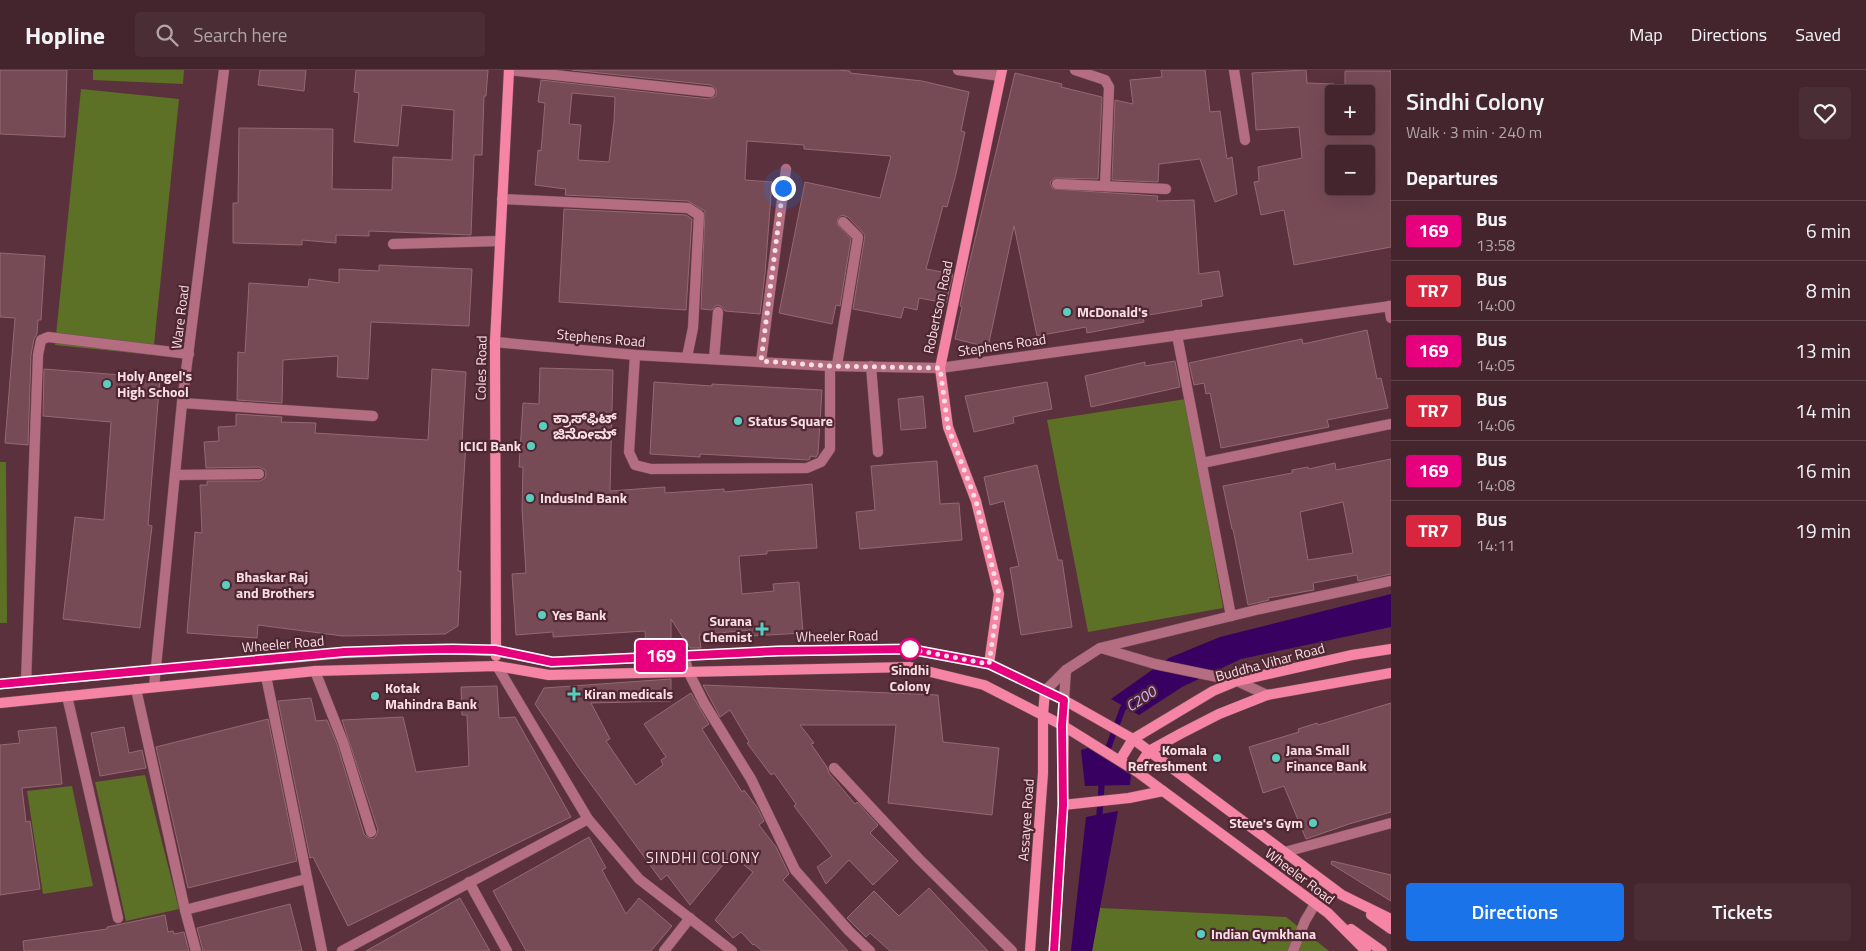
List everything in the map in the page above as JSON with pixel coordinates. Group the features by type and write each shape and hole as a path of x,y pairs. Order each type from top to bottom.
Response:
{"main road":[{"name":"Coles Road","path":"498,666 495,650 495,342 509,70"},
{"name":"Robertson Road","path":"989,664 999,594 976,501 948,427 940,368 1001,73"},
{"name":"Wheeler Road","path":"0,684 344,652 442,649 495,650 552,662 778,651 909,649 989,664 1064,700 1150,751 1342,895 1391,920"},
{"name":"Buddha Vihar Road","path":"1118,759 1128,737 1213,691 1237,681 1352,655 1391,649"},
{"path":"778,651 780,669"},
{"name":"Wheeler Road","path":"0,703 315,671 498,666 549,675 910,666 984,685 1043,714 1118,759 1328,913 1366,951"},
{"path":"1136,771 1150,751 1219,714 1267,695 1391,673"},
{"path":"101,674 102,693"},
{"name":"Assayee Road","path":"1030,951 1043,774 1045,691"},
{"path":"1054,951 1063,805 1062,725 1064,700"},
{"path":"1063,805 1129,798 1163,791"},
{"path":"1342,895 1391,929"},
{"path":"1328,913 1382,951"}],"street":[{"name":"Ware Road","path":"154,687 182,403 224,70"},
{"path":"509,70 710,92"},
{"path":"958,70 1001,73"},
{"path":"1075,70 1105,80 1109,87 1105,186"},
{"path":"1234,70 1245,140"},
{"path":"761,361 786,169"},
{"path":"1057,184 1166,189"},
{"path":"502,199 688,208 699,215 693,328 687,357"},
{"path":"635,355 629,452 635,465 651,469 807,468 821,462 830,449 833,365 858,236 843,222"},
{"path":"393,244 500,241"},
{"path":"1390,306 1391,318"},
{"name":"Stephens Road","path":"495,342 635,355 833,365 940,368 1390,306"},
{"path":"714,359 718,312"},
{"path":"1177,335 1231,616"},
{"path":"26,682 38,355 41,340 48,337 189,354"},
{"path":"871,366 878,452"},
{"path":"182,403 373,416"},
{"path":"1202,463 1391,424"},
{"path":"175,475 259,474"},
{"path":"1045,691 1066,670 1100,648 1231,616 1391,581"},
{"path":"1100,648 1155,664 1237,681 1267,695"},
{"path":"684,655 688,671 704,703 751,779 795,870 849,931 870,951"},
{"path":"498,666 588,819 639,879 732,951"},
{"path":"1064,700 1066,670"},
{"path":"315,671 343,742 371,832"},
{"path":"266,676 322,951"},
{"path":"136,690 185,910 196,951"},
{"path":"67,696 118,918"},
{"path":"834,768 919,859 1012,951"},
{"path":"346,950 588,819"},
{"path":"1285,852 1391,823"},
{"path":"185,910 306,879"},
{"path":"469,882 507,951"},
{"path":"1293,951 1305,921 1315,904"},
{"path":"664,951 690,918"}],"green space":[{"path":"93,70 184,70 183,84 93,80"},
{"path":"81,89 179,99 153,355 55,345"},
{"path":"1186,399 1223,608 1088,632 1047,420"},
{"path":"0,462 6,462 7,623 0,623"},
{"path":"145,775 179,909 126,921 95,782"},
{"path":"72,786 93,886 43,894 27,791"},
{"name":"Indian Gymkhana","path":"1100,908 1286,917 1329,951 1092,951"}],"water":[{"path":"1391,594 1391,627 1241,659 1182,687 1139,715 1111,699 1169,658 1220,637"},
{"path":"1088,748 1131,775 1130,785 1085,786 1081,750"},
{"path":"1118,811 1092,951 1071,951 1086,817"}],"building":[{"path":"0,70 67,70 65,137 0,134"},
{"path":"260,70 306,70 304,91 258,85"},
{"path":"356,70 488,70 486,96 484,96 482,155 474,155 471,235 369,231 369,236 336,235 336,243 302,240 302,245 233,243 233,203 238,203 239,128 333,129 332,189 392,190 393,157 452,160 454,110 402,105 398,146 354,142 359,93 354,92"},
{"path":"572,70 837,70 922,81 969,92 961,131 965,132 956,174 947,207 943,206 926,269 953,274 946,303 919,298 917,310 904,307 901,318 853,309 865,235 848,217 842,215 838,218 837,224 851,239 840,306 836,305 832,324 779,313 805,182 880,198 891,156 804,149 804,145 747,141 745,180 772,182 760,314 725,311 718,305 712,310 701,309 705,211 688,201 565,195 566,189 535,185 538,150 541,151 545,103 538,102 541,80 709,99 716,96 716,89 711,85","holes":["572,93 615,97 609,162 578,160 581,125 569,124"]},
{"path":"1161,70 1205,70 1210,112 1220,111 1227,159 1232,157 1237,194 1215,202 1200,159 1159,164 1158,182 1112,180 1115,100 1133,104 1130,80 1162,77"},
{"path":"1306,70 1307,83 1334,84 1325,85 1325,135 1375,135 1375,85 1345,85 1345,71 1391,71 1391,247 1294,265 1284,210 1261,215 1254,182 1259,181 1258,167 1302,158 1299,127 1256,130 1252,73"},
{"path":"1015,73 1062,84 1061,87 1102,97 1098,179 1054,178 1050,183 1053,189 1158,196 1157,201 1194,200 1199,274 1219,271 1223,296 1201,300 1202,306 1143,316 1144,322 1087,333 1086,327 1037,336 1014,226 988,347 955,339 966,277"},
{"path":"564,209 686,215 692,219 686,310 559,302"},
{"path":"0,253 45,256 41,320 38,320 37,334 34,339 31,355 28,445 5,443 15,318 0,317"},
{"path":"379,265 472,269 469,326 371,322 368,379 337,377 338,356 283,360 282,403 237,400 238,352 245,353 249,283 308,287 309,279 339,283 339,269 379,271"},
{"path":"1367,330 1377,379 1381,378 1388,408 1327,420 1329,427 1221,448 1210,393 1206,394 1204,383 1194,385 1189,363 1302,339 1303,344"},
{"path":"1175,361 1180,387 1091,407 1085,376 1145,362 1145,366"},
{"path":"540,368 613,370 610,491 665,487 665,493 724,489 724,492 812,484 817,548 767,551 767,554 739,556 742,594 774,591 773,584 799,582 803,633 751,636 750,630 699,635 701,648 690,648 671,619 671,649 646,651 645,631 553,637 553,632 516,635 512,574 526,573 522,509 523,467 519,467 523,403 539,404"},
{"path":"44,369 160,378 148,525 152,526 140,628 63,619 75,517 104,520 111,422 43,416"},
{"path":"432,369 466,372 462,442 466,443 458,571 461,571 458,626 445,634 343,636 258,625 257,638 187,633 195,532 202,533 200,485 207,485 207,481 260,481 265,478 266,474 265,470 259,467 206,468 204,442 219,441 218,427 236,426 236,414 282,417 281,422 316,423 315,433 428,440"},
{"path":"654,382 822,390 818,454 816,457 810,456 808,460 700,454 700,457 650,454"},
{"path":"1047,382 1052,409 1013,417 1014,423 974,432 965,396"},
{"path":"923,396 926,428 901,430 898,399"},
{"path":"1391,459 1391,574 1358,581 1357,575 1313,583 1314,590 1268,598 1269,600 1248,605 1223,486 1292,473 1292,470 1308,467 1309,469 1335,463 1336,470","holes":["1343,502 1353,553 1308,560 1300,512"]},
{"path":"937,461 940,504 959,503 962,540 860,549 856,512 875,510 871,466"},
{"path":"1037,465 1058,560 1062,560 1072,627 1021,635 1010,568 1019,566 1004,501 990,505 984,477"},
{"path":"671,679 671,701 591,703 610,739 606,741 636,785 663,765 661,760 666,757 644,724 691,693 709,724 702,729 742,792 744,790 757,807 764,821 759,825 776,847 789,874 783,880 848,951 762,951 753,945 741,932 733,938 715,920 753,872 731,855 690,905 667,875 661,880 535,704 544,688"},
{"path":"703,685 938,695 943,742 999,748 992,815 888,803 896,725 800,725 814,743 811,744 829,773 855,804 857,802 878,825 870,833 898,861 873,885 849,860 826,884 817,867 832,856 794,806 796,804 774,773 771,775 747,743 749,742 730,710 720,717"},
{"path":"497,686 499,718 515,717 571,817 348,926 313,857 310,858 278,701 311,698 316,721 327,720 337,744 364,834 373,839 378,830 342,720 403,717 416,772 469,766 467,715 462,715 461,687"},
{"path":"1391,703 1391,812 1306,839 1284,786 1263,793 1249,747 1299,732 1298,729 1317,723 1318,725"},
{"path":"268,719 297,861 188,888 156,747"},
{"path":"56,727 62,784 22,788 26,822 30,821 40,889 0,895 0,745 20,743 18,731"},
{"path":"124,727 129,753 142,750 146,768 100,776 91,733"},
{"path":"589,837 606,868 602,870 626,914 639,898 672,926 651,951 526,951 493,891"},
{"path":"1332,861 1391,875 1391,901 1331,864"},
{"path":"929,888 988,951 890,951 870,933 866,937 847,918 874,891 899,916"},
{"path":"460,898 490,951 366,951"},
{"path":"290,904 302,951 203,951 197,928"},
{"path":"165,915 168,932 173,931 174,934 184,932 189,951 24,951 23,941 107,929 107,927"}],"waterway":[{"name":"C200","path":"1106,754 1123,708 1132,702"},
{"name":"C200","path":"1099,821 1102,779"}],"bus line":[{"name":"169","path":"0,684 344,652 442,649 495,650 552,662 778,651 909,649 989,664 1064,700 1062,725 1063,805 1054,951"}],"place":[{"name":"McDonald's","path":"1067,312"},
{"name":"Holy Angel's High School","path":"107,384"},
{"name":"Status Square","path":"738,421"},
{"name":"ಕ್ರಾಸ್‌ಫಿಟ್ ಜಿನೋಮ್","path":"543,426"},
{"name":"ICICI Bank","path":"531,446"},
{"name":"IndusInd Bank","path":"530,498"},
{"name":"Bhaskar Raj and Brothers","path":"226,585"},
{"name":"Yes Bank","path":"542,615"},
{"name":"Surana Chemist","path":"762,629"},
{"name":"Sindhi Colony","path":"910,649"},
{"name":"Kiran medicals","path":"574,694"},
{"name":"Kotak Mahindra Bank","path":"375,696"},
{"name":"Komala Refreshment","path":"1217,758"},
{"name":"Jana Small Finance Bank","path":"1276,758"},
{"name":"Steve's Gym","path":"1313,823"},
{"name":"Indian Gymkhana","path":"1201,934"}],"district":[{"name":"SINDHI COLONY","path":"703,858"}],"route":[{"path":"783,188 761,361 830,366 940,368 948,427 976,501 999,594 989,664 910,649"}]}
